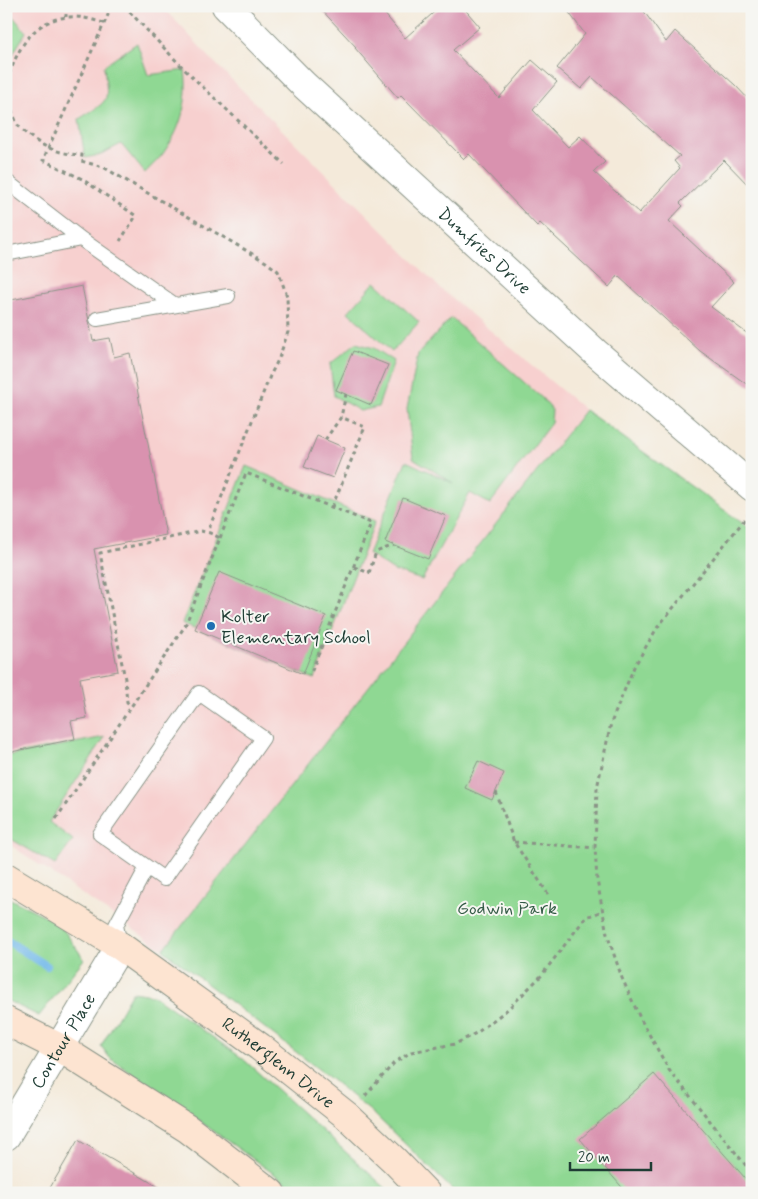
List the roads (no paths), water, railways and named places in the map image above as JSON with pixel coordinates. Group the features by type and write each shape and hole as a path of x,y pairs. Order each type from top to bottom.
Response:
{"street":[{"name":"Dumfries Drive","path":"226,6 303,84 580,339 752,487"},
{"name":"Rutherglenn Drive","path":"6,877 120,946 260,1048 347,1116 426,1193"},
{"name":"Contour Place","path":"6,1136 120,946"},
{"path":"6,1021 60,1048 188,1129 271,1193"}],"lane":[{"path":"6,181 81,239 175,305"},
{"path":"6,254 81,239"},
{"path":"98,319 228,296"},
{"path":"199,693 263,738 164,879 146,867 100,834 199,693"},
{"path":"120,946 116,925 146,867"}],"waterway":[{"path":"6,940 47,966"}],"place":[{"name":"Kolter Elementary School","path":"211,626"}],"park label":[{"name":"Godwin Park","path":"507,908"}]}
